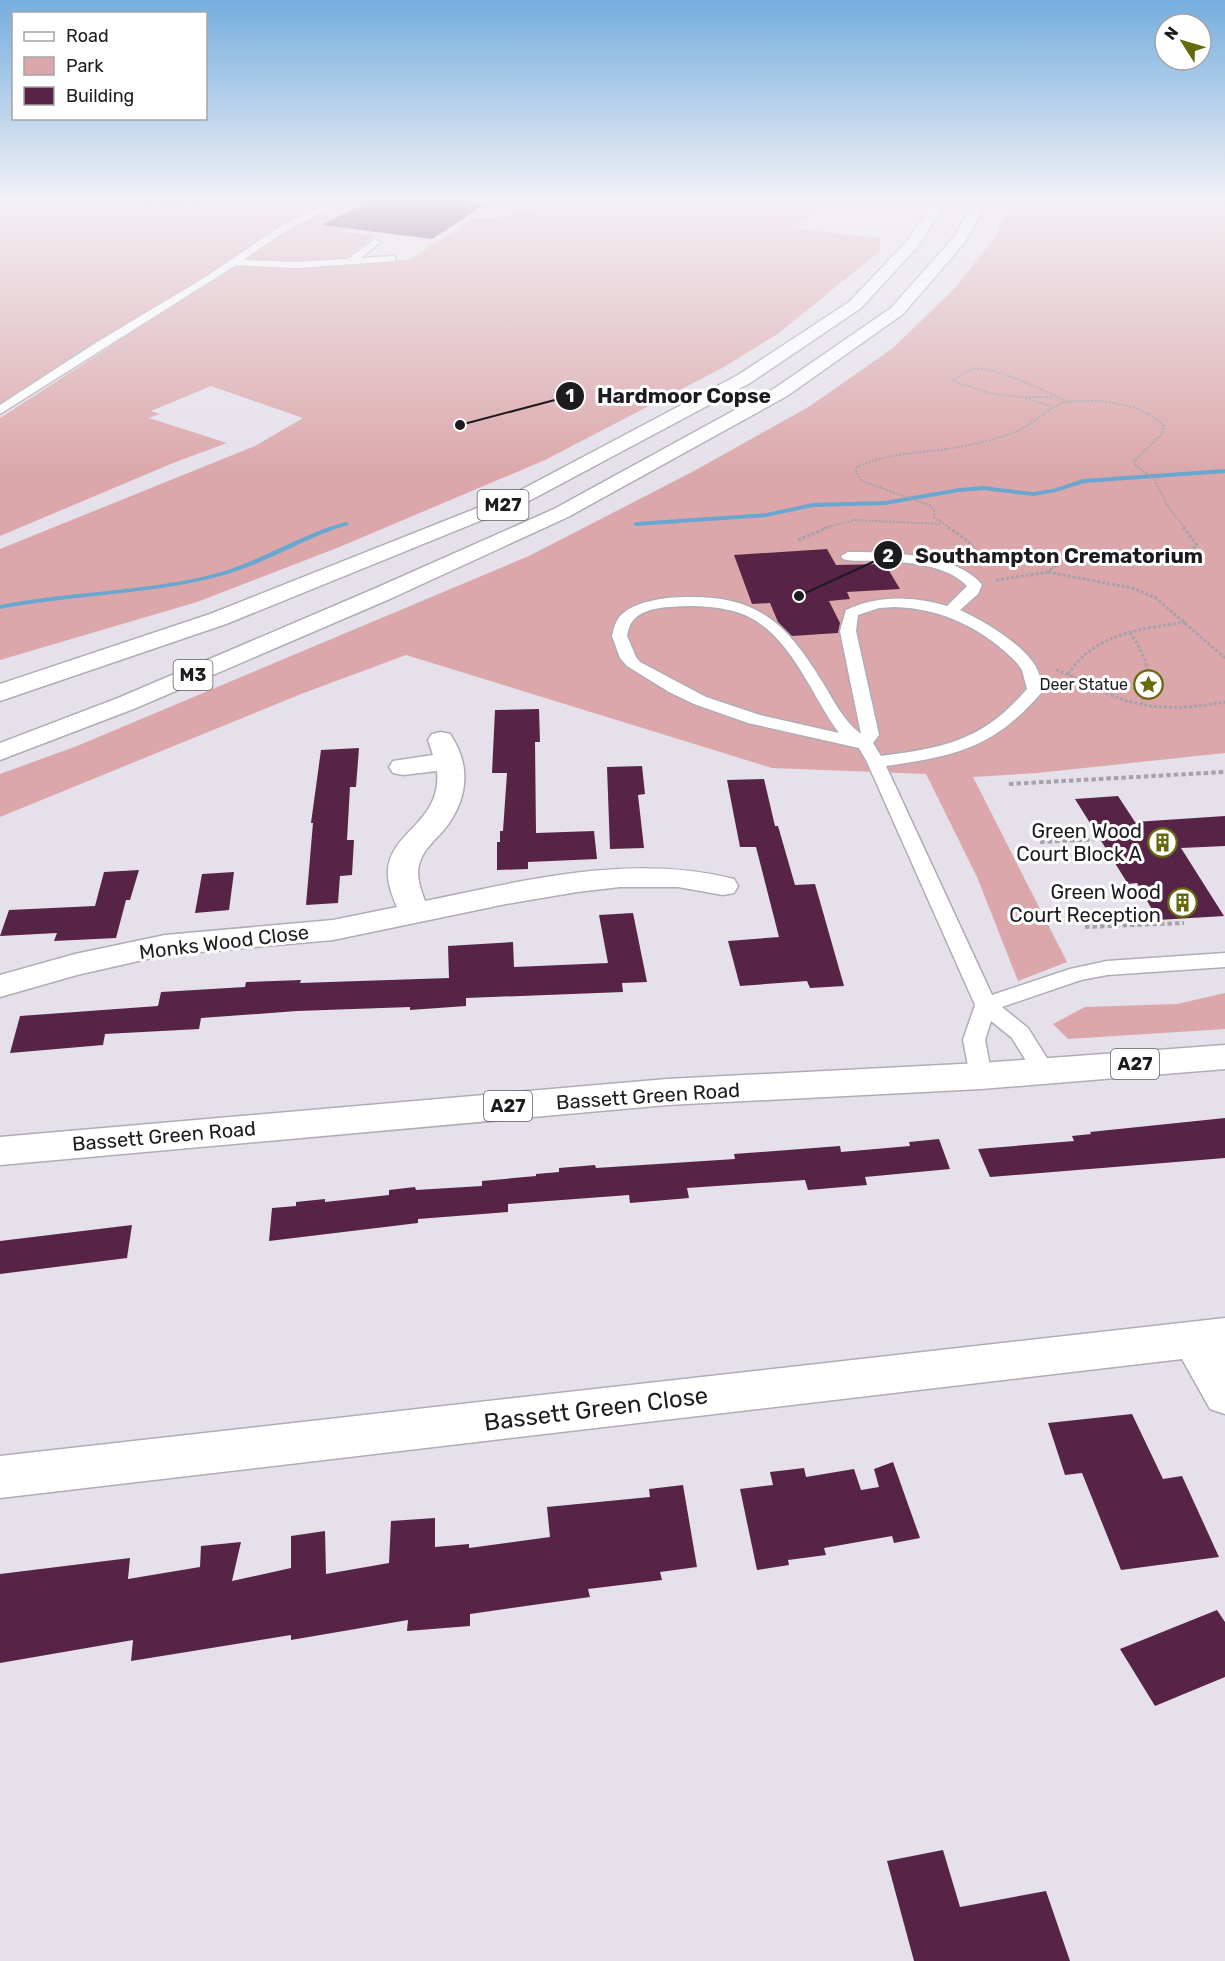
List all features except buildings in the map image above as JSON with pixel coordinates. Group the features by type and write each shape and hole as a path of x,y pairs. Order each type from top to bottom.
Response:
{"main road":[{"name":"M27","path":"0,693 218,619 522,497 744,379 855,305 869,290"},
{"name":"M27","path":"0,727 384,593 561,513 781,392 897,311 916,290"},
{"name":"M3","path":"0,752 127,703 384,593"},
{"path":"403,767 446,751 453,785 445,808 416,842 405,860 404,883 415,914"},
{"name":"Monks Wood Close","path":"0,986 75,965 165,945 333,930 506,894 676,868 723,886"},
{"name":"Bassett Green Road","path":"0,1150 668,1092 981,1076 1225,1057"},
{"name":"Bassett Green Close","path":"0,1477 1209,1338 1225,1395"}],"lane":[{"path":"0,410 190,290"},
{"path":"848,556 876,555 939,566 972,578 975,585 973,591 949,612"},
{"path":"865,743 797,730 700,701 659,680 628,660 619,636 622,623 638,609 664,601 697,600 728,603 754,613 796,652 846,731 865,743 876,762 986,1005 1020,1033 1044,1071"},
{"path":"865,743 870,735 848,631 851,613 862,607 901,602 925,605 949,612 968,619 1011,650 1028,667 1035,690 1019,711 995,731 966,744 926,755 876,762"},
{"path":"986,1005 1077,974 1107,968 1225,960"},
{"path":"981,1076 974,1041 986,1005"}],"path":[{"path":"1057,397 993,394 953,381 974,369 981,369 1057,397 1069,402"},
{"path":"1021,397 1052,406 1069,402 1104,403 1134,408 1152,414 1160,420 1164,426 1162,434 1134,461 1135,465 1154,479 1169,507 1197,545 1195,549 1188,552 1168,553 1094,549 1069,556 1053,565 1048,572"},
{"path":"986,562 969,542 934,517 934,510 929,505 862,481 856,472 857,467 877,460 950,449 1015,433 1034,424 1052,406"},
{"path":"798,540 825,528 854,520 942,524"},
{"path":"991,571 997,580"},
{"path":"975,585 1048,572 1142,591 1165,604 1225,658"},
{"path":"1068,674 1083,654 1092,647 1130,632 1186,622"},
{"path":"1130,632 1144,656 1149,671 1149,686 1141,705"},
{"path":"1028,667 1068,674 1113,696 1141,705 1174,709 1225,702"},
{"path":"1009,784 1225,772"},
{"path":"1040,843 1118,838"},
{"path":"1085,927 1184,923"}],"green space":[{"path":"0,290 182,290 0,404"},
{"path":"198,290 833,290 779,333 724,367 545,460 337,548 197,602 0,660 0,549 255,446 303,418 211,386 151,411 160,414 149,418 227,443 173,463 0,536 0,418"},
{"path":"953,290 1225,290 1225,753 1037,773 973,777 1067,962 1018,981 977,877 926,774 772,768 406,655 301,694 0,817 0,774 77,746 529,556 694,471 810,406 893,348"},
{"path":"1225,993 1225,1029 1068,1039 1053,1024 1085,1007 1177,1004"}],"waterway":[{"path":"636,524 766,515 813,505 885,503 983,488 1033,494 1054,491 1083,481 1225,471"},
{"path":"0,607 54,598 164,586 218,575 235,570 313,534 346,524"}],"place":[{"name":"Hardmoor Copse","path":"460,425"},
{"name":"Southampton Crematorium","path":"799,596"},
{"name":"Deer Statue","path":"1149,684"},
{"name":"Green Wood Court Block A","path":"1163,842"},
{"name":"Green Wood Court Reception","path":"1182,903"}]}
